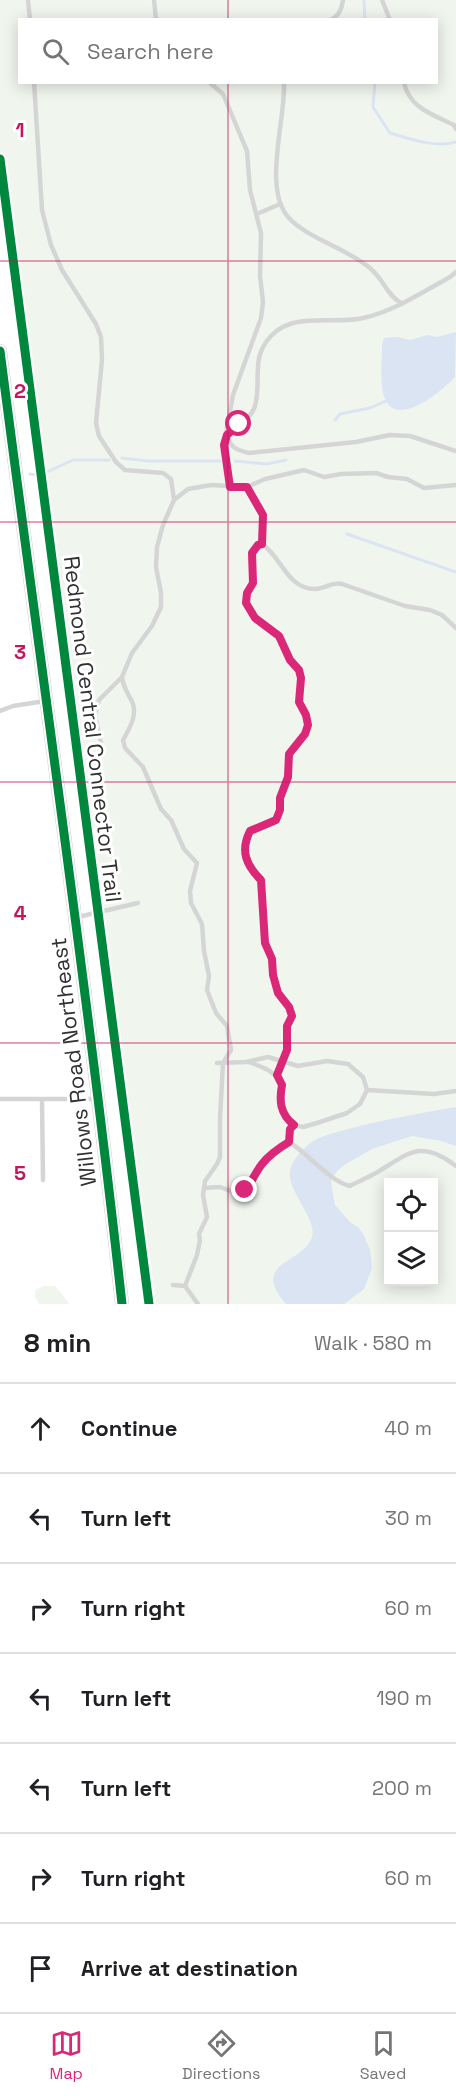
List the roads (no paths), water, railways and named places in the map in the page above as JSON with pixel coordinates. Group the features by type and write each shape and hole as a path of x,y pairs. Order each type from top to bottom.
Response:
{"main road":[{"name":"Willows Road Northeast","path":"0,351 45,701 76,918 122,1304"}],"lane":[{"path":"28,0 30,18"},
{"path":"154,0 156,18"},
{"path":"335,18 342,7 343,0"},
{"path":"382,0 389,18"},
{"path":"34,84 42,210 51,245 62,270 96,324 101,337 102,360 96,423 99,436 116,462 125,470 163,473 171,479 174,500"},
{"path":"211,84 223,94 247,151 250,190 261,233 260,276 263,302 261,318 233,395 224,453 230,487"},
{"path":"284,84 275,175 280,204 289,218 372,269 393,298 401,303"},
{"path":"404,84 406,92 415,105 454,125 456,129"},
{"path":"257,214 280,204"},
{"path":"227,435 248,418 254,406 257,366 262,348 272,334 288,325 307,321 362,319 387,311 456,272"},
{"path":"227,435 229,443 235,449 249,453 356,442 390,435 410,436 456,451"},
{"path":"103,753 95,715 99,700 122,677 132,653 152,626 161,607 156,567 157,547 163,525 174,500 188,489 210,485 247,487 265,479 304,470 324,477 376,473 407,479 424,488 456,485"},
{"path":"247,487 263,515 262,544"},
{"path":"262,544 269,548 287,576 301,585 315,589 336,582 405,606 436,612 456,628"},
{"path":"262,544 258,545 252,553 253,583 247,593 246,603 255,618 279,636 290,660 299,670 301,678 299,702 308,725 305,734 289,754 288,777 280,798 280,810 276,820 250,831 246,839 244,856 249,868 261,880 265,943 272,959 278,993 289,1007 292,1016 287,1026 287,1050 277,1075"},
{"path":"122,677 123,687 134,706 133,720 123,740 125,748 143,766 161,809 171,820 184,849 197,863 190,891 191,903 202,924 209,976 207,990 216,1013 227,1026 231,1050 223,1063 220,1157 205,1181 207,1217 199,1234 197,1255 185,1286"},
{"path":"0,711 13,706 45,701"},
{"path":"76,918 138,903"},
{"path":"217,1063 246,1062 268,1057 298,1066 327,1061 348,1064 363,1077 366,1090 360,1104 347,1113 303,1127 294,1125 281,1109 282,1085 277,1075 263,1067 246,1062"},
{"path":"366,1090 434,1094 456,1091"},
{"path":"0,1099 98,1099"},
{"path":"42,1099 43,1180"},
{"path":"289,1142 290,1129 294,1125"},
{"path":"204,1188 220,1187 233,1192 245,1190 254,1180 261,1165 289,1142"},
{"path":"289,1142 302,1149 341,1184 350,1186 374,1174 398,1157 415,1151 427,1151 443,1156 456,1166"},
{"path":"173,1285 185,1286 198,1304"}],"waterway":[{"path":"364,0 365,18"},
{"path":"375,84 373,107 390,133 431,143 456,142"},
{"path":"335,420 340,414 370,408 386,401"},
{"path":"122,458 148,461 220,461"},
{"path":"47,472 73,460 109,460"},
{"path":"235,461 267,464 286,460"},
{"path":"30,474 37,475"},
{"path":"347,534 456,572"}]}
